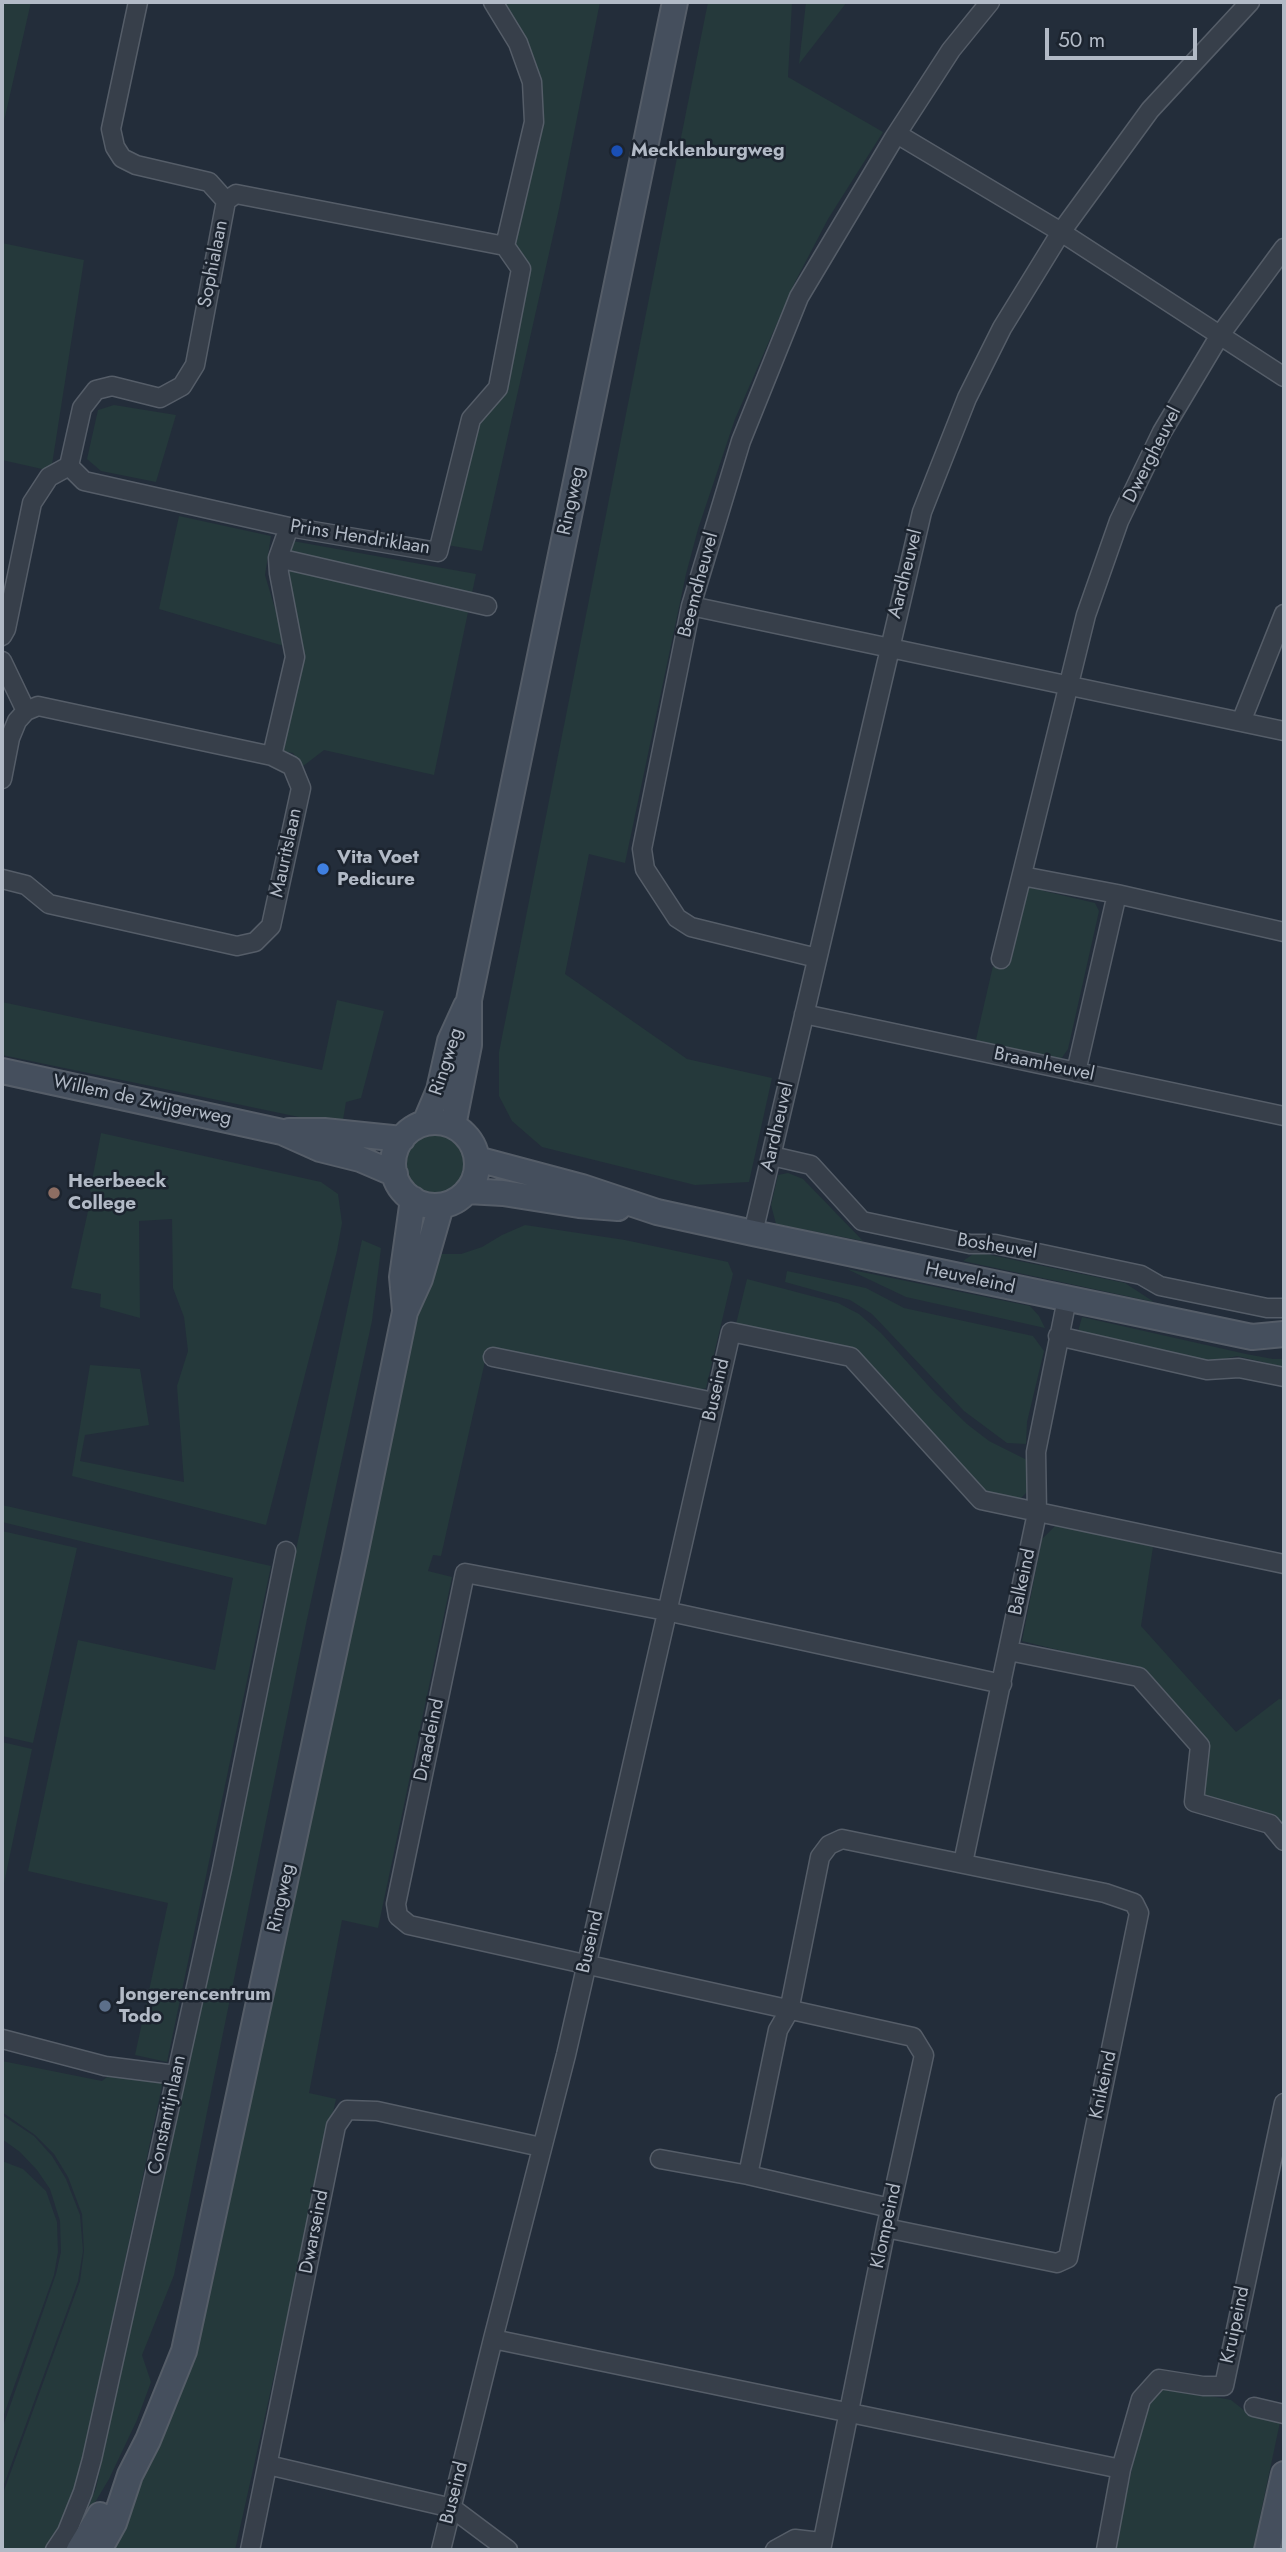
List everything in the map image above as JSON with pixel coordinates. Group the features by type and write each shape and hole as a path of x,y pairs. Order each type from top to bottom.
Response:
{"main road":[{"name":"Ringweg","path":"453,1126 469,1045 469,1000 675,2"},
{"name":"Ringweg","path":"425,1124 439,1090 450,1041 469,1000"},
{"name":"Willem de Zwijgerweg","path":"2,1071 282,1132 320,1149 360,1159 395,1174"},
{"path":"425,1124 453,1126 466,1136 477,1159 476,1172 467,1191 451,1203 441,1206 421,1203 400,1186 395,1174 395,1153 402,1139 411,1130 425,1124"},
{"name":"Willem de Zwijgerweg","path":"282,1132 324,1130 402,1139"},
{"name":"Heuveleind","path":"477,1159 583,1187 657,1212 753,1233 1252,1337 1284,1334"},
{"name":"Heuveleind","path":"467,1191 657,1212"},
{"name":"Ringweg","path":"405,1312 402,1277 413,1199"},
{"name":"Ringweg","path":"99,2550 114,2523 130,2475 148,2440 184,2351 405,1312 420,1279 441,1206"},
{"path":"1267,2550 1284,2474"},
{"name":"Ringweg","path":"79,2550 100,2515 130,2475"}],"street":[{"name":"Sophialaan","path":"69,466 82,408 96,390 112,386 160,398 182,386 195,365 226,201 209,182 136,165 122,158 115,147 110,129 138,2"},
{"path":"226,201 236,194 505,246 534,122 532,82 518,43 493,2"},
{"name":"Beemdheuvel","path":"817,958 691,927 677,918 645,869 642,849 691,606 741,441 799,297 951,50 990,2"},
{"name":"Aardheuvel","path":"753,1233 922,512 967,398 1002,328 1061,232 1150,110 1250,2"},
{"path":"897,134 1061,232 1284,377"},
{"name":"Prins Hendriklaan","path":"69,466 84,481 289,527 438,552 471,419 498,388 521,269 505,246"},
{"name":"Dwergheuvel","path":"1002,959 1086,615 1119,521 1162,432 1220,335 1284,248"},
{"path":"2,636 6,629 32,503 49,477 69,466"},
{"path":"272,756 295,657 278,558 289,527"},
{"path":"278,558 487,606"},
{"path":"691,606 1284,730"},
{"path":"1241,722 1284,614"},
{"path":"2,662 26,711 17,721 10,738 2,779"},
{"name":"Mauritslaan","path":"2,879 26,885 50,904 237,946 255,943 271,926 301,788 292,766 272,756 38,706 26,711"},
{"path":"1021,876 1117,894 1284,932"},
{"path":"1076,1072 1117,894"},
{"name":"Braamheuvel","path":"804,1014 1284,1113"},
{"name":"Bosheuvel","path":"772,1156 811,1165 862,1221 970,1244 995,1244 1141,1275 1160,1286 1267,1308 1284,1308"},
{"name":"Balkeind","path":"963,1863 1037,1513 1036,1452 1067,1299"},
{"name":"Buseind","path":"441,2550 566,2055 731,1332 851,1357 981,1500 1037,1513"},
{"path":"1058,1336 1207,1370 1239,1368 1284,1377"},
{"path":"493,1357 714,1402"},
{"path":"1037,1513 1284,1564"},
{"name":"Constantijnlaan","path":"55,2550 67,2532 83,2492 92,2459 222,1869 286,1551"},
{"name":"Draadeind","path":"585,1965 409,1925 398,1916 396,1904 465,1573 666,1611"},
{"path":"666,1611 1002,1684"},
{"path":"1009,1651 1139,1677 1200,1746 1194,1802 1270,1824 1284,1841"},
{"path":"748,2175 778,2030 789,2011 820,1857 829,1845 842,1839 963,1863"},
{"name":"Knikeind","path":"886,2228 1057,2263 1068,2258 1071,2244 1139,1913 1133,1903 1105,1893 963,1863"},
{"name":"Klompeind","path":"585,1965 913,2037 924,2054 821,2546"},
{"path":"2,2039 105,2066 176,2075"},
{"name":"Kruipeind","path":"1121,2469 1141,2399 1159,2379 1203,2386 1224,2386 1284,2103"},
{"name":"Dwarseind","path":"250,2550 336,2126 347,2110 377,2111 541,2147"},
{"path":"660,2159 748,2175 890,2208"},
{"path":"493,2339 1121,2469 1106,2550"},
{"path":"1254,2407 1284,2414"},
{"path":"268,2465 452,2508 508,2550"},
{"path":"775,2550 795,2539 821,2546"}],"green space":[{"path":"2,2 31,2 2,130"},
{"path":"500,2 600,2 559,209 482,551 447,545 474,428 501,388 525,273 524,257 512,240 537,127"},
{"path":"708,2 792,2 788,77 883,132 828,219 795,282 735,419 698,529 686,574 625,863 589,854 565,974 687,1059 772,1078 749,1182 695,1185 542,1147 512,1121 499,1096 499,1052"},
{"path":"806,2 847,2 799,64"},
{"path":"2,243 84,260 51,471 2,460"},
{"path":"114,405 176,415 156,482 101,471 87,459 98,410"},
{"path":"179,516 271,536 265,575 284,646 159,609"},
{"path":"287,540 476,574 434,775 324,750 302,767 293,753 282,751 302,641 282,573"},
{"path":"1027,877 1044,891 1095,903 1099,911 1068,1049 1059,1062 975,1044 993,966 1006,969"},
{"path":"337,1000 384,1011 361,1098 346,1102 342,1126 2,1055 2,1002 322,1070"},
{"path":"101,1133 321,1182 338,1194 342,1223 337,1251 266,1525 72,1476 90,1365 140,1369 149,1425 85,1435 80,1461 184,1482 177,1386 188,1351 184,1317 173,1288 172,1219 139,1221 140,1318 100,1307 101,1294 71,1288 92,1193 90,1191"},
{"path":"435,1135 446,1137 459,1148 464,1164 462,1175 451,1188 435,1193 424,1191 411,1180 406,1164 408,1153 419,1140"},
{"path":"788,1173 803,1179 863,1241 776,1224 771,1205 778,1175"},
{"path":"525,1225 625,1240 728,1262 733,1274 706,1388 697,1391 488,1348 441,1556 433,1555 428,1571 452,1577 378,1928 342,1920 309,2093 336,2099 235,2550 104,2550 137,2493 164,2431 192,2354 215,2274 363,1553 410,1337 434,1254 461,1254 482,1247"},
{"path":"362,1240 381,1248 372,1321 306,1624 174,2275 142,2355 151,2382 137,2420 109,2479 78,2531 96,2488"},
{"path":"976,1252 1125,1283 1154,1302 963,1261"},
{"path":"847,1269 1030,1306 1045,1328 906,1297"},
{"path":"787,1271 866,1288 904,1308 1033,1336 1044,1351 1027,1422 1026,1444 1007,1443 964,1411 872,1314 850,1300 785,1282"},
{"path":"747,1279 838,1303 859,1314 881,1333 967,1424 989,1441 1027,1460 1028,1491 1019,1500 984,1494 857,1350 736,1324"},
{"path":"1082,1317 1246,1354 1284,1359 1284,1367 1237,1356 1210,1362 1077,1335"},
{"path":"2,1505 271,1566 167,2062 135,2055 168,1903 28,1871 78,1640 215,1670 233,1578 2,1522"},
{"path":"1056,1525 1153,1547 1141,1626 1236,1732 1279,1699 1284,1700 1284,1831 1269,1813 1202,1797 1210,1745 1143,1671 1022,1641 1042,1539"},
{"path":"2,1531 77,1548 33,1743 2,1736"},
{"path":"2,1742 32,1749 2,1893"},
{"path":"2,2061 102,2081 107,2077 108,2071 163,2081 78,2483 64,2524 47,2550 2,2550 2,2496 80,2281 84,2251 82,2214 68,2177 54,2154 35,2135 2,2112"},
{"path":"2,2115 34,2136 52,2156 66,2179 80,2215 83,2251 78,2281 2,2490 2,2429 56,2274 61,2252 60,2221 50,2189 20,2152 2,2139"},
{"path":"2,2161 23,2169 46,2191 57,2222 58,2252 54,2275 2,2420"},
{"path":"1165,2387 1231,2400 1245,2411 1280,2422 1253,2550 1114,2550 1147,2401 1153,2390"}],"place":[{"name":"Mecklenburgweg","path":"617,151"},
{"name":"Vita Voet Pedicure","path":"323,869"},
{"name":"Heerbeeck College","path":"54,1193"},
{"name":"Jongerencentrum Todo","path":"105,2006"}]}
